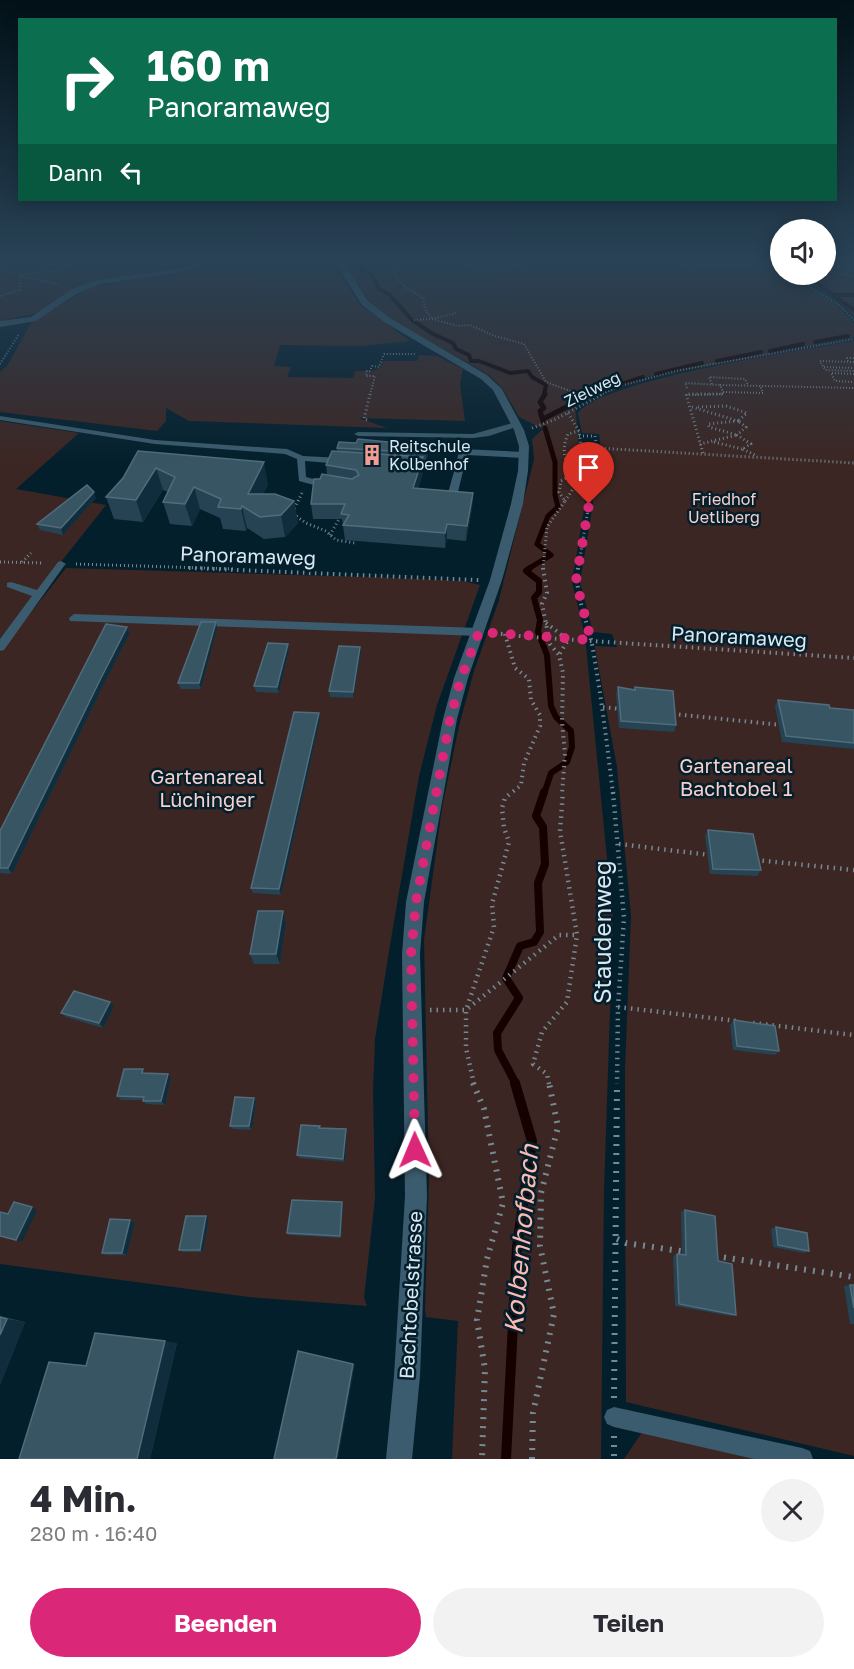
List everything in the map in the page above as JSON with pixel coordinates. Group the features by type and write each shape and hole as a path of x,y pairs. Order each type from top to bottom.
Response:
{"street":[{"name":"Bachtobelstrasse","path":"399,1459 407,1376 416,1196 411,954 416,902 450,719 461,678 479,632 517,504 524,456 524,441 497,389 484,376 400,328"}],"lane":[{"path":"0,418 167,442 287,452 301,458 347,461"},
{"path":"358,434 473,436 518,427"},
{"path":"159,450 167,442"},
{"path":"451,500 463,452 524,456"},
{"path":"301,458 301,477 311,483 343,488"},
{"path":"393,465 428,467 460,465"},
{"path":"0,647 61,564"},
{"path":"11,585 38,594"},
{"path":"74,618 479,632"},
{"path":"614,1417 802,1459"}],"path":[{"path":"0,364 21,328"},
{"path":"477,328 524,344 546,382 576,394 594,398"},
{"name":"Zielweg","path":"518,427 549,423 621,386 655,377 854,339"},
{"path":"375,422 364,419 375,376 366,376 372,366 379,367 384,354 443,354"},
{"path":"854,360 849,362 820,361 823,367 854,371"},
{"path":"854,371 831,373 835,381 854,382"},
{"path":"712,384 709,377 745,379 748,385"},
{"path":"687,388 685,383 854,388"},
{"path":"720,385 723,392"},
{"path":"703,453 686,393 763,393 760,385"},
{"path":"691,407 726,406 747,413 738,421 708,424 709,427 737,435 751,444 742,449"},
{"path":"691,407 717,412 738,421 746,428 737,435 700,444"},
{"name":"Staudenweg","path":"568,413 579,433 589,504 576,581 591,640 603,707 619,844 624,918 618,1007 614,1459"},
{"path":"565,501 559,492 561,481 574,474 565,463 562,446 568,434 579,433 595,436 597,448 854,463"},
{"path":"711,441 742,449 758,457"},
{"path":"311,483 308,490 303,489 292,513 336,540 355,543"},
{"path":"532,1459 533,1413 554,1314 540,1246 541,1193 558,1127 547,1074 533,1064 542,1032 567,1002 577,935 560,831 565,754 562,722 563,673 559,655 550,644 542,604 547,593 543,573 548,527 573,489 586,487"},
{"path":"330,535 339,519"},
{"path":"22,562 31,553"},
{"name":"Panoramaweg","path":"0,562 495,580"},
{"path":"546,623 568,640 559,655"},
{"name":"Panoramaweg","path":"479,632 617,644 854,658"},
{"path":"482,1459 484,1369 477,1320 487,1259 502,1203 484,1109 470,1076 466,1048 466,1010 494,927 492,904 509,842 504,828 502,808 504,798 521,785 524,763 540,726 540,715 531,700 529,679 514,668 506,634"},
{"path":"603,707 630,710"},
{"path":"665,714 783,725"},
{"path":"619,844 716,855"},
{"path":"751,859 854,870"},
{"path":"412,1011 466,1010 560,935 577,935"},
{"path":"618,1007 854,1035"},
{"path":"617,1239 695,1253"},
{"path":"706,1254 854,1276"}],"green space":[{"path":"28,328 392,328 410,341 362,346 280,345 274,366 291,367 287,377 353,378 355,371 372,371 381,367 383,361 417,361 419,355 437,356 463,369 460,384 465,421 359,418 387,428 189,421 166,408 166,421 157,431 0,412 0,372 7,366"},
{"path":"407,328 854,328 854,337 851,338 647,377 618,385 575,406 585,503 572,582 585,636 613,919 604,1191 601,1459 452,1459 458,1321 426,1317 425,1309 429,1180 424,940 442,808 459,726 474,671 499,600 534,459 532,439 543,429 519,417 503,389 489,375"},
{"name":"Gartenareal Bachtobel 1","path":"854,341 854,1456 626,1402 625,1070 631,916 617,767 595,646 617,647 612,634 593,632 580,582 593,504 591,450 601,450 599,434 582,433 578,413 596,401 625,389 664,378 752,359"},
{"path":"0,421 79,433 16,489 106,505 0,639"},
{"name":"Gartenareal Lüchinger","path":"66,568 366,577 463,581 480,585 437,705 419,776 375,1039 373,1090 375,1198 364,1298 367,1306 249,1297 0,1264 0,652"},
{"path":"643,1431 766,1459 624,1459"}],"building":[{"path":"358,439 428,446 426,453 337,448 339,442 356,443"},
{"path":"138,451 264,462 248,494 275,494 294,501 281,515 260,517 242,506 241,509 218,507 221,499 194,487 185,504 163,502 175,477 156,468 136,500 106,497 123,478"},
{"path":"332,451 423,457 413,488 473,493 467,526 447,524 445,533 343,525 349,515 341,514 345,504 311,504 314,479 320,479 322,474 352,479 359,475 356,470 326,465"},
{"path":"87,485 94,492 61,528 37,524"},
{"path":"201,622 216,622 199,683 178,683"},
{"path":"106,624 127,627 8,868 0,868 0,831"},
{"path":"268,643 288,644 277,687 254,686"},
{"path":"339,646 360,647 353,692 329,691"},
{"path":"618,687 673,691 676,725 621,721"},
{"path":"778,700 854,710 854,743 786,736"},
{"path":"294,712 319,713 279,889 251,888"},
{"path":"708,830 753,834 761,870 713,869"},
{"path":"258,911 283,911 276,954 250,954"},
{"path":"74,991 110,1002 99,1023 61,1013"},
{"path":"734,1020 775,1026 779,1051 737,1046"},
{"path":"124,1069 143,1069 142,1073 168,1074 161,1101 143,1101 144,1097 117,1096"},
{"path":"235,1097 254,1098 249,1126 230,1126"},
{"path":"301,1125 346,1129 343,1159 297,1155"},
{"path":"292,1200 342,1202 340,1236 287,1233"},
{"path":"14,1202 32,1207 16,1240 0,1236 0,1212 8,1214"},
{"path":"685,1210 715,1216 718,1261 732,1264 736,1315 679,1304 677,1254 686,1255"},
{"path":"186,1216 206,1216 200,1250 179,1250"},
{"path":"110,1219 130,1220 122,1253 102,1253"},
{"path":"776,1227 807,1233 809,1251 778,1245"},
{"path":"850,1285 854,1285 854,1308"},
{"path":"0,1317 7,1319 0,1335"},
{"path":"95,1333 165,1341 137,1459 19,1459 49,1362 86,1366"},
{"path":"298,1351 353,1364 336,1459 274,1459"}],"waterway":[{"name":"Kolbenhofbach","path":"424,328 453,343 456,349 469,355 471,361 479,361 510,373 528,371 532,377 546,385 544,395"},
{"path":"815,342 848,336"},
{"path":"770,351 803,344"},
{"path":"717,361 761,352"},
{"path":"656,374 702,363"},
{"path":"594,393 643,377"},
{"name":"Kolbenhofbach","path":"543,421 540,411 544,408 540,402 545,394"},
{"path":"543,419 584,398"},
{"name":"Kolbenhofbach","path":"528,569 551,555 537,544 548,516 558,507 555,495 555,462 545,428"},
{"name":"Kolbenhofbach","path":"530,568 526,571 539,581 539,592 534,598 540,620 538,632 547,655 551,706 556,717 571,731 572,747 567,762 551,773 544,794"},
{"name":"Kolbenhofbach","path":"516,1084 498,1050 497,1033 519,998 506,978 520,946 534,942 540,932 538,883 545,864 543,827 536,816 544,792"},
{"name":"Kolbenhofbach","path":"506,1459 517,1247 532,1141 515,1083"}],"place":[{"name":"Reitschule Kolbenhof","path":"372,455"}],"route":[{"path":"415,1150 412,936 441,762 461,678 479,632 591,640 576,581 589,504"}],"park label":[{"name":"Friedhof Uetliberg","path":"724,508"}]}
